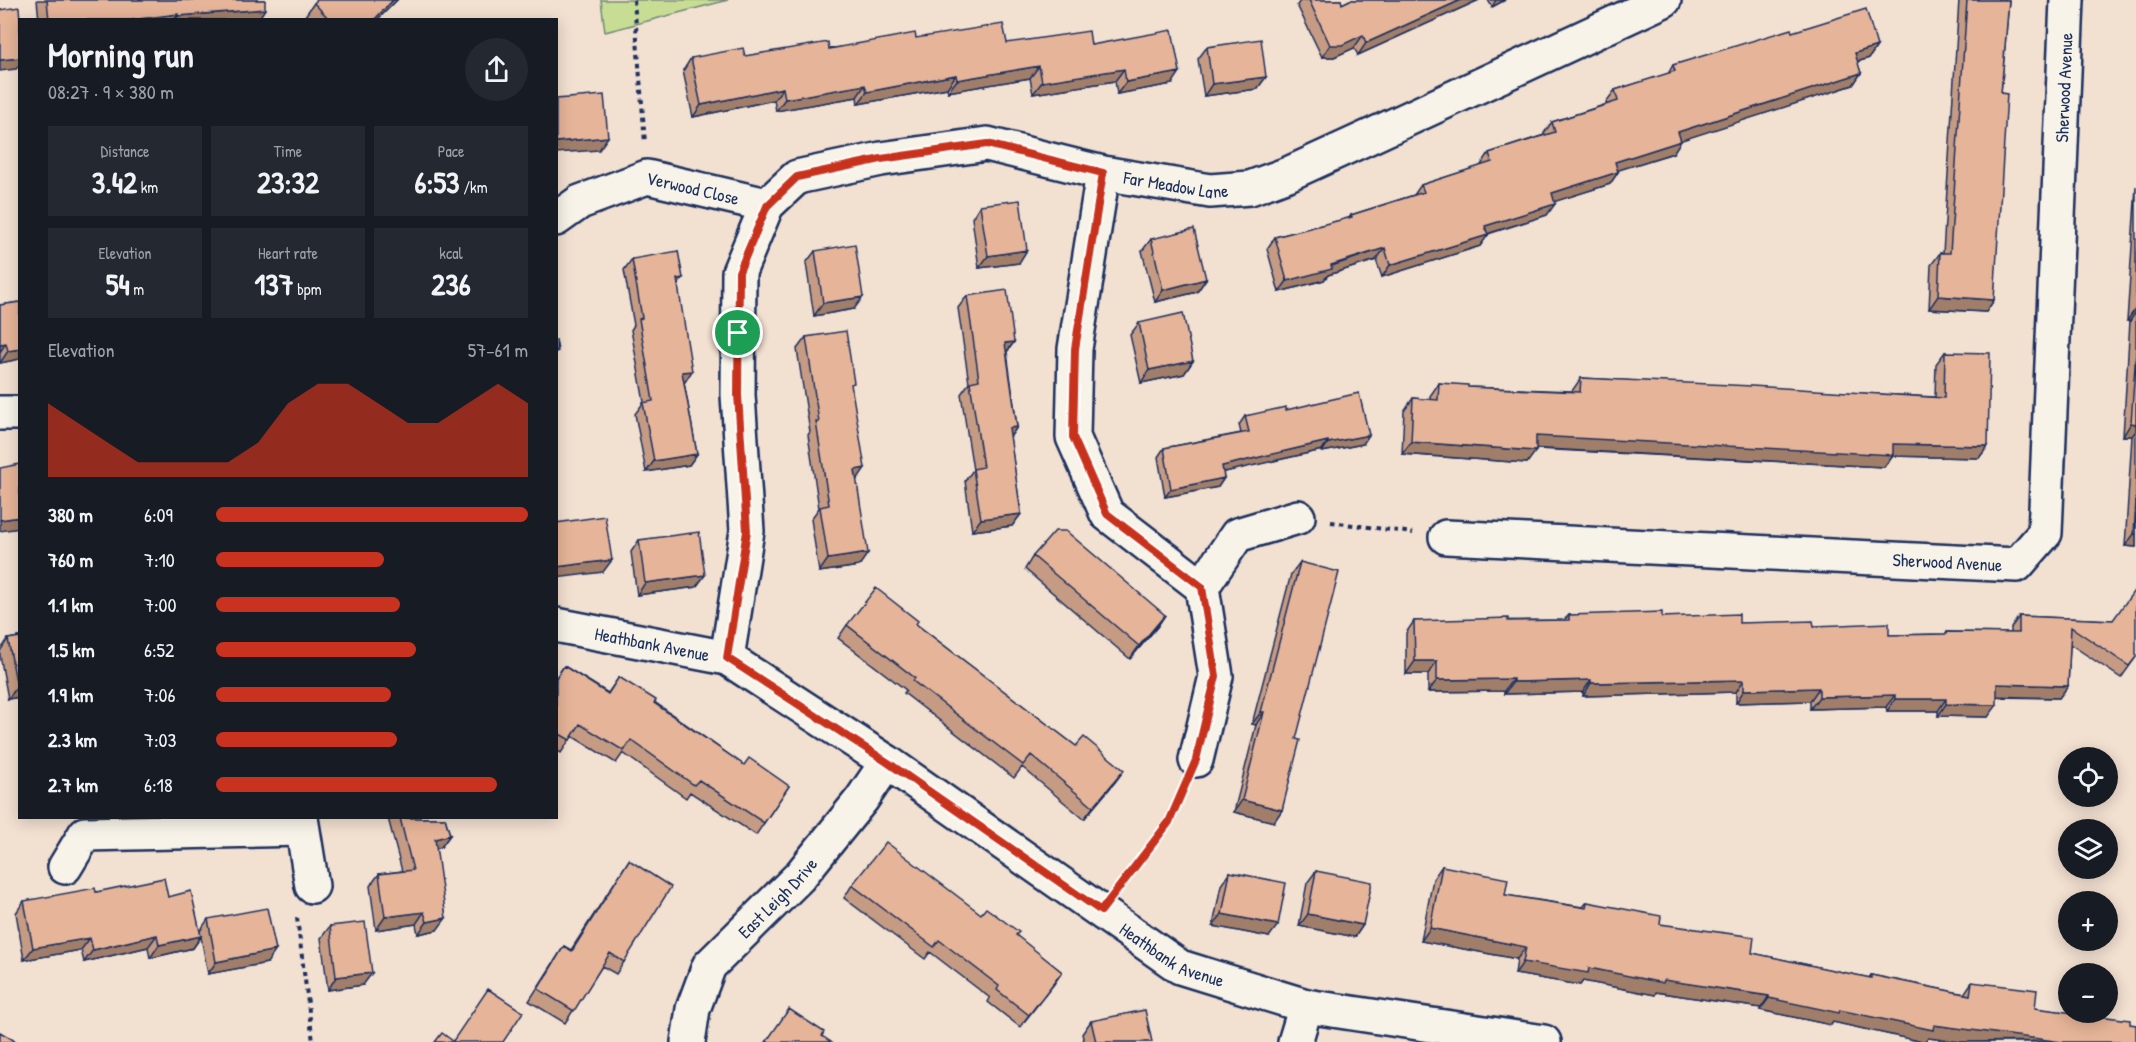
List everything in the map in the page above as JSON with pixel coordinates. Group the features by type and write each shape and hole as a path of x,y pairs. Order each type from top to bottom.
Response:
{"street":[{"name":"Far Meadow Lane","path":"727,658 747,531 738,395 739,272 767,206 797,177 881,159 987,144 1103,173 1210,191 1250,188 1340,151 1664,0"},
{"name":"Sherwood Avenue","path":"1446,537 2017,565 2045,533 2067,0"},
{"path":"1103,173 1075,349 1073,437 1107,514 1202,587"},
{"name":"Verwood Close","path":"558,218 580,202 647,177 767,206"},
{"path":"0,414 18,413"},
{"path":"1196,760 1216,676 1202,587 1237,535 1298,517"},
{"name":"Heathbank Avenue","path":"558,625 727,658 887,762 1180,968 1306,1006 1544,1042"},
{"name":"East Leigh Drive","path":"688,1042 693,1009 709,966 799,877 862,799 887,762"},
{"path":"64,867 80,826 302,823 312,886"},
{"path":"1295,1042 1306,1006"}],"path":[{"path":"634,0 647,177"},
{"path":"1298,517 1446,537"},
{"path":"1101,911 1169,822 1196,760"},
{"path":"312,886 294,893 313,1042"}],"green space":[{"path":"601,0 728,0 605,32"}],"building":[{"path":"47,0 265,0 265,9 146,18 49,18"},
{"path":"317,0 393,0 376,18 328,18 314,3"},
{"path":"1309,0 1341,0 1342,4 1350,0 1461,0 1366,43 1363,35 1342,45 1330,45"},
{"path":"1967,0 2009,0 2001,93 2007,94 1994,300 1938,296 1940,253 1950,253"},
{"path":"19,7 18,58 0,60 0,10"},
{"path":"1866,9 1877,46 1855,53 1861,73 1678,132 1681,141 1615,162 1618,172 1552,193 1555,204 1485,226 1488,235 1390,265 1385,248 1331,265 1332,269 1287,281 1275,237 1352,217 1351,215 1424,192 1421,185 1492,162 1489,153 1555,132 1552,122 1618,101 1615,90 1675,71 1673,65"},
{"path":"1003,24 1007,43 1089,31 1091,45 1172,30 1180,72 1126,82 1124,69 1042,82 1039,66 957,80 956,75 867,92 865,85 785,99 783,88 701,105 691,58 743,48 745,56 828,42 829,49 915,33 916,38"},
{"path":"1261,39 1266,77 1212,84 1207,47"},
{"path":"604,95 608,137 558,142 558,99"},
{"path":"1020,200 1027,250 988,256 980,205"},
{"path":"1194,229 1206,279 1163,290 1151,239"},
{"path":"855,244 863,297 823,303 815,251"},
{"path":"678,251 683,278 677,279 692,371 682,372 697,454 654,461 643,403 653,401 639,319 642,318 632,259"},
{"path":"1007,290 1014,342 1005,343 1017,427 1009,428 1021,514 981,519 973,469 983,467 970,382 979,380 967,296"},
{"path":"18,302 18,349 8,351 6,343 0,344 0,305"},
{"path":"1183,313 1193,361 1149,370 1139,323"},
{"path":"846,331 854,383 851,384 865,468 855,470 868,553 828,559 820,507 829,505 806,337"},
{"path":"2136,351 2136,424 2131,423"},
{"path":"1945,352 1990,353 1988,446 1893,444 1893,455 1536,436 1536,451 1411,442 1413,398 1438,400 1439,383 1468,385 1468,387 1580,392 1581,378 1944,398"},
{"path":"1359,393 1369,435 1328,443 1328,441 1222,466 1224,478 1171,489 1164,448 1249,432 1245,416 1286,407 1286,410"},
{"path":"18,464 18,517 0,520 0,468"},
{"path":"2136,501 2136,534 2134,534"},
{"path":"605,516 612,560 558,567 558,523"},
{"path":"1055,531 1066,531 1165,615 1139,646 1033,556"},
{"path":"699,532 705,575 645,583 639,540"},
{"path":"1300,562 1339,572 1296,739 1300,740 1282,810 1242,800 1264,712 1261,712"},
{"path":"876,588 918,621 916,624 1076,746 1084,737 1124,770 1093,807 1031,755 1023,765 913,681 915,678 847,625"},
{"path":"2136,588 2136,657 2129,666 2071,627 2068,686 1997,684 1997,705 1946,704 1946,699 1895,699 1895,695 1819,697 1819,688 1744,690 1744,680 1591,683 1591,680 1513,682 1513,679 1437,680 1437,661 1415,661 1414,621 1508,618 1508,621 1569,620 1569,615 1662,612 1662,617 1739,614 1739,623 1813,621 1814,626 1889,623 1889,635 1947,634 1947,632 2019,633 2019,616 2113,620"},
{"path":"18,637 18,687 17,687 8,639"},
{"path":"564,666 608,694 619,677 656,700 654,703 744,765 749,758 789,786 764,823 699,780 694,785 631,740 624,751 580,724 570,740 558,733 558,675"},
{"path":"400,819 445,819 450,835 435,839 446,918 427,922 424,912 385,917 379,874 413,870"},
{"path":"886,842 981,914 986,908 1019,932 1016,935 1062,972 1029,1015 997,990 999,986 939,940 934,947 852,885"},
{"path":"629,860 671,887 624,962 610,953 574,1011 538,989 564,946 572,951"},
{"path":"1442,866 1508,879 1505,895 1586,908 1587,902 1661,916 1660,924 1754,937 1752,953 1871,978 1871,975 1970,995 1972,982 2037,990 2035,1008 2058,1011 2058,1023 2118,1023 2118,1018 2130,1020 2130,1024 2136,1025 2136,1042 2062,1042 1934,1025 1933,1030 1840,1010 1839,1013 1769,998 1769,996 1664,980 1663,983 1589,968 1588,973 1523,962 1526,947 1430,928"},
{"path":"1316,871 1372,882 1363,925 1308,914"},
{"path":"1230,872 1286,883 1278,925 1222,914"},
{"path":"164,878 168,897 191,891 201,936 159,945 157,935 93,950 90,938 33,948 24,901 95,888 96,892"},
{"path":"267,908 276,950 216,962 208,919"},
{"path":"365,922 372,973 336,977 330,926"},
{"path":"488,989 523,1012 503,1042 435,1042 442,1033 453,1041"},
{"path":"789,1009 824,1032 822,1036 831,1042 766,1042"},
{"path":"1145,1010 1152,1042 1096,1042 1091,1021"},
{"path":"0,1032 17,1042 0,1042"}],"route":[{"path":"987,144 1103,173 1075,349 1073,437 1107,514 1202,587 1216,676 1196,760 1169,822 1101,911 887,762 727,658 747,531 738,395 738,333 739,272 767,206 797,177 881,159 987,144"}]}
